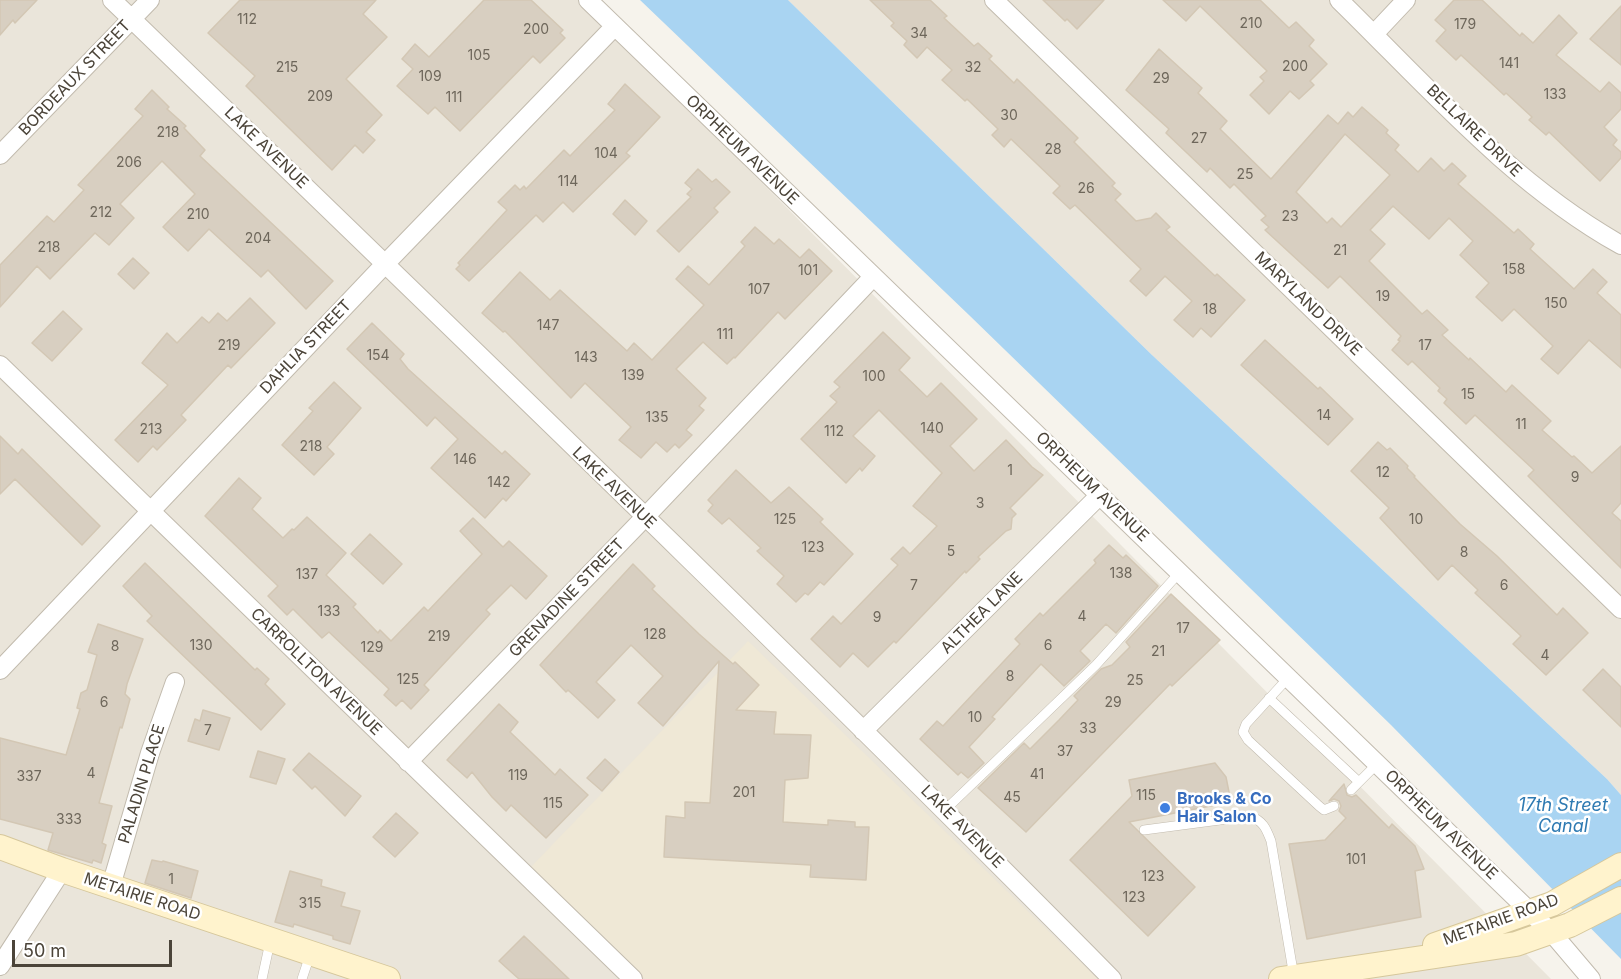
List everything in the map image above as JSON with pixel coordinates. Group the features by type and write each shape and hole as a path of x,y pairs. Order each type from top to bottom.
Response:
{"main road":[{"name":"METAIRIE ROAD","path":"0,847 62,870 388,979"},
{"name":"METAIRIE ROAD","path":"1376,965 1541,908 1621,865"},
{"name":"METAIRIE ROAD","path":"1288,978 1516,944 1561,929 1621,899"}],"street":[{"name":"LAKE AVENUE","path":"112,0 386,263 945,810 1112,979"},
{"name":"BORDEAUX STREET","path":"0,155 150,0"},
{"name":"ORPHEUM AVENUE","path":"588,0 1377,764 1541,908 1561,929 1591,979"},
{"name":"MARYLAND DRIVE","path":"994,0 1621,609"},
{"name":"BELLAIRE DRIVE","path":"1339,0 1529,183 1585,225 1621,245"},
{"path":"1374,34 1406,0"},
{"name":"DAHLIA STREET","path":"0,670 386,263 615,26"},
{"name":"GRENADINE STREET","path":"408,762 645,518 873,277"},
{"name":"CARROLLTON AVENUE","path":"0,365 633,979"},
{"name":"ALTHEA LANE","path":"863,731 1100,495"},
{"name":"PALADIN PLACE","path":"111,886 150,753 175,682"},
{"path":"0,966 62,870"}],"lane":[{"path":"945,810 1096,665 1180,572"},
{"path":"1288,678 1246,724 1243,732 1248,740 1319,806 1324,810 1334,806"},
{"path":"1269,698 1359,782"},
{"path":"1351,790 1377,764"},
{"path":"1144,830 1250,816 1260,820 1266,827 1271,841 1288,978"},
{"path":"262,979 271,939"},
{"path":"302,979 310,952"}],"shaded area":[{"path":"0,0 581,0 1551,979 0,979"},
{"path":"788,0 1621,0 1621,795 1607,779 1152,355"},
{"path":"748,641 1097,979 645,979 529,869"}],"water":[{"name":"17th Street Canal","path":"640,0 788,0 1152,355 1607,779 1621,795 1621,959 1391,725 969,315"}],"building":[{"path":"0,0 37,0 15,23 13,20 0,35"},
{"path":"240,0 376,0 363,14 387,37 346,79 382,115 366,132 375,140 363,153 355,145 332,170 246,86 255,76 208,33"},
{"path":"484,0 531,0 563,30 560,33 565,38 540,63 533,56 460,131 435,107 428,114 397,86 413,69 402,59 415,44 429,57"},
{"path":"870,0 930,0 947,16 944,18 974,46 978,43 992,56 989,59 1014,83 1017,79 1078,138 1074,142 1115,183 1112,186 1121,194 1115,200 1136,221 1151,218 1156,213 1170,227 1166,230 1215,276 1217,274 1245,300 1211,337 1201,328 1193,337 1174,320 1192,301 1165,276 1146,296 1130,281 1141,269 1075,205 1070,209 1053,193 1060,186 1011,139 1004,147 992,135 998,129 967,99 965,101 942,80 952,70 927,47 917,58 904,45 907,41 891,26 894,23"},
{"path":"1043,0 1104,0 1077,29"},
{"path":"1163,0 1260,0 1289,28 1296,22 1314,40 1309,46 1327,64 1310,81 1314,85 1299,99 1290,91 1269,114 1250,95 1264,81 1260,77 1267,71 1200,6 1186,21"},
{"path":"1454,0 1482,0 1520,36 1522,33 1533,43 1559,15 1577,33 1556,55 1600,92 1609,82 1621,93 1621,109 1604,127 1617,140 1613,145 1621,152 1621,158 1600,181 1549,132 1546,135 1529,120 1532,117 1506,93 1504,95 1461,55 1456,60 1436,41 1446,30 1435,20"},
{"path":"1621,6 1621,65 1590,39"},
{"path":"1159,49 1202,88 1198,93 1227,121 1220,129 1271,179 1328,115 1338,124 1348,112 1353,117 1362,107 1388,130 1386,133 1399,145 1395,150 1418,172 1431,158 1444,171 1452,163 1466,176 1458,184 1514,233 1518,229 1534,244 1530,249 1574,289 1593,269 1607,282 1597,293 1621,315 1621,368 1589,340 1558,374 1541,359 1553,346 1514,309 1502,321 1476,297 1489,283 1460,255 1473,241 1449,218 1429,239 1393,206 1370,230 1385,244 1369,261 1422,314 1427,310 1448,330 1442,335 1469,360 1470,358 1506,392 1512,385 1551,421 1542,430 1572,457 1574,456 1592,473 1621,446 1621,503 1612,513 1621,521 1621,568 1528,476 1534,470 1475,415 1466,424 1444,403 1447,399 1438,391 1440,388 1412,361 1408,365 1392,350 1400,341 1398,340 1401,336 1340,276 1328,288 1265,230 1269,227 1261,220 1266,216 1234,184 1230,188 1210,168 1207,172 1166,133 1169,129 1126,90","holes":["1345,134 1390,175 1341,227 1332,218 1327,223 1296,192"]},
{"path":"625,84 660,117 626,153 630,156 573,212 563,202 543,222 536,215 469,281 456,269 460,265 458,263 507,210 498,202 515,185 520,190 524,186 526,189 564,150 570,156 615,110 608,104"},
{"path":"152,90 205,150 200,156 333,281 306,309 268,270 261,277 209,229 188,251 163,227 195,194 162,161 120,204 134,218 109,245 95,233 50,279 37,266 0,307 0,265 47,216 54,222 84,190 78,185 143,116 135,109"},
{"path":"698,169 712,182 716,179 730,192 714,208 718,212 679,252 657,231 691,197 687,194 692,189 685,183"},
{"path":"625,200 647,221 635,235 613,214"},
{"path":"755,227 774,244 779,239 800,258 809,249 832,271 785,319 778,312 727,364 703,342 676,369 706,398 699,406 704,410 686,430 692,435 679,448 675,444 667,452 656,442 641,458 619,440 631,427 585,383 571,398 505,331 503,332 482,313 520,272 550,300 560,290 627,351 634,343 652,360 704,305 676,279 688,266 709,285 745,246 741,242"},
{"path":"133,258 149,273 134,289 118,274"},
{"path":"250,298 275,323 231,368 228,365 181,415 186,420 157,450 153,446 138,462 115,440 168,385 142,363 167,333 177,343 202,317 209,323 218,313 227,321"},
{"path":"63,311 82,329 52,361 32,343"},
{"path":"372,323 404,354 400,359 408,369 502,454 505,451 530,474 506,501 503,498 485,518 431,468 458,439 435,417 427,426 347,349"},
{"path":"883,332 910,358 899,370 927,397 941,383 977,419 950,446 974,471 1006,440 1043,475 1010,508 1016,514 1012,518 1011,529 978,557 980,559 966,573 965,571 896,643 894,641 868,667 853,653 840,667 811,639 833,616 841,624 898,565 891,559 903,547 910,554 937,526 913,506 942,473 879,410 853,436 875,456 862,471 860,468 846,483 801,439 837,402 830,396 840,387 834,382"},
{"path":"1265,340 1353,419 1328,445 1241,365"},
{"path":"334,382 361,408 327,447 334,454 314,475 282,445 313,411 309,408"},
{"path":"0,436 18,454 22,449 100,526 82,545 15,479 0,494"},
{"path":"1378,442 1387,450 1390,448 1408,466 1407,468 1414,477 1460,524 1497,556 1557,615 1563,608 1588,633 1546,675 1513,644 1521,636 1475,593 1478,590 1452,565 1438,580 1380,518 1389,508 1351,471"},
{"path":"736,470 771,503 789,487 823,519 820,522 853,554 824,585 820,582 808,595 805,593 796,602 777,584 784,576 757,551 761,548 729,518 722,524 708,511 713,505 708,500"},
{"path":"239,478 261,498 252,509 283,538 307,517 346,553 326,575 356,604 353,607 378,633 380,630 391,641 424,607 428,611 482,554 460,531 473,518 503,547 509,541 547,576 526,599 511,585 486,610 490,614 424,685 429,690 411,709 402,700 396,706 384,695 389,689 329,632 322,638 293,609 287,615 268,596 278,586 205,516"},
{"path":"370,534 402,564 383,584 351,554"},
{"path":"1109,545 1123,558 1126,555 1158,586 1116,633 1106,624 1080,651 1090,661 1064,686 1041,664 992,717 995,719 969,747 984,763 968,778 961,772 958,775 920,739 937,721 943,726 1020,644 1015,639 1040,613 1043,616 1096,563 1094,560"},
{"path":"145,563 255,670 257,668 269,679 265,684 285,704 261,730 147,621 152,616 123,586"},
{"path":"633,564 655,586 652,589 699,634 733,664 735,662 759,685 736,710 776,712 774,734 811,735 808,778 785,780 783,822 828,825 828,820 855,822 855,827 869,827 866,880 810,877 811,865 664,857 666,816 685,818 685,802 710,803 719,661 663,726 638,703 663,676 631,645 596,682 615,700 598,718 568,690 566,692 540,665"},
{"path":"1171,594 1220,640 1172,686 1170,684 1026,832 978,788 1024,743 1030,749 1059,720 1078,700 1074,696 1101,669 1112,665 1130,647 1126,642"},
{"path":"98,624 143,639 127,684 125,694 130,699 99,803 112,806 102,843 106,845 101,863 93,860 92,863 48,850 53,833 0,819 0,738 66,755 80,709 77,708 81,693 87,690 97,655 88,652"},
{"path":"1603,669 1621,687 1621,727 1583,690"},
{"path":"499,704 518,722 510,732 555,775 560,769 588,795 546,838 511,805 506,811 472,772 467,778 447,760"},
{"path":"203,710 230,718 219,750 188,741 195,719 200,721"},
{"path":"258,751 285,759 276,784 250,777"},
{"path":"309,753 361,796 345,816 315,786 312,789 293,770"},
{"path":"605,759 619,772 602,791 587,778"},
{"path":"1215,763 1226,777 1231,802 1129,822 1195,887 1148,936 1070,860 1132,796 1129,780"},
{"path":"1344,784 1347,795 1352,797 1356,795 1389,828 1392,824 1415,846 1424,869 1415,871 1421,917 1307,939 1289,844 1325,840 1346,818 1339,811 1341,806 1339,801 1334,799 1329,801"},
{"path":"396,813 418,833 395,857 373,837"},
{"path":"152,860 198,871 191,898 145,883"},
{"path":"290,871 322,880 321,886 345,893 341,906 360,911 350,944 333,939 333,936 294,924 293,927 275,922"},
{"path":"524,936 569,979 519,979 499,961"}],"place":[{"name":"Brooks & Co Hair Salon","path":"1165,808"}]}
